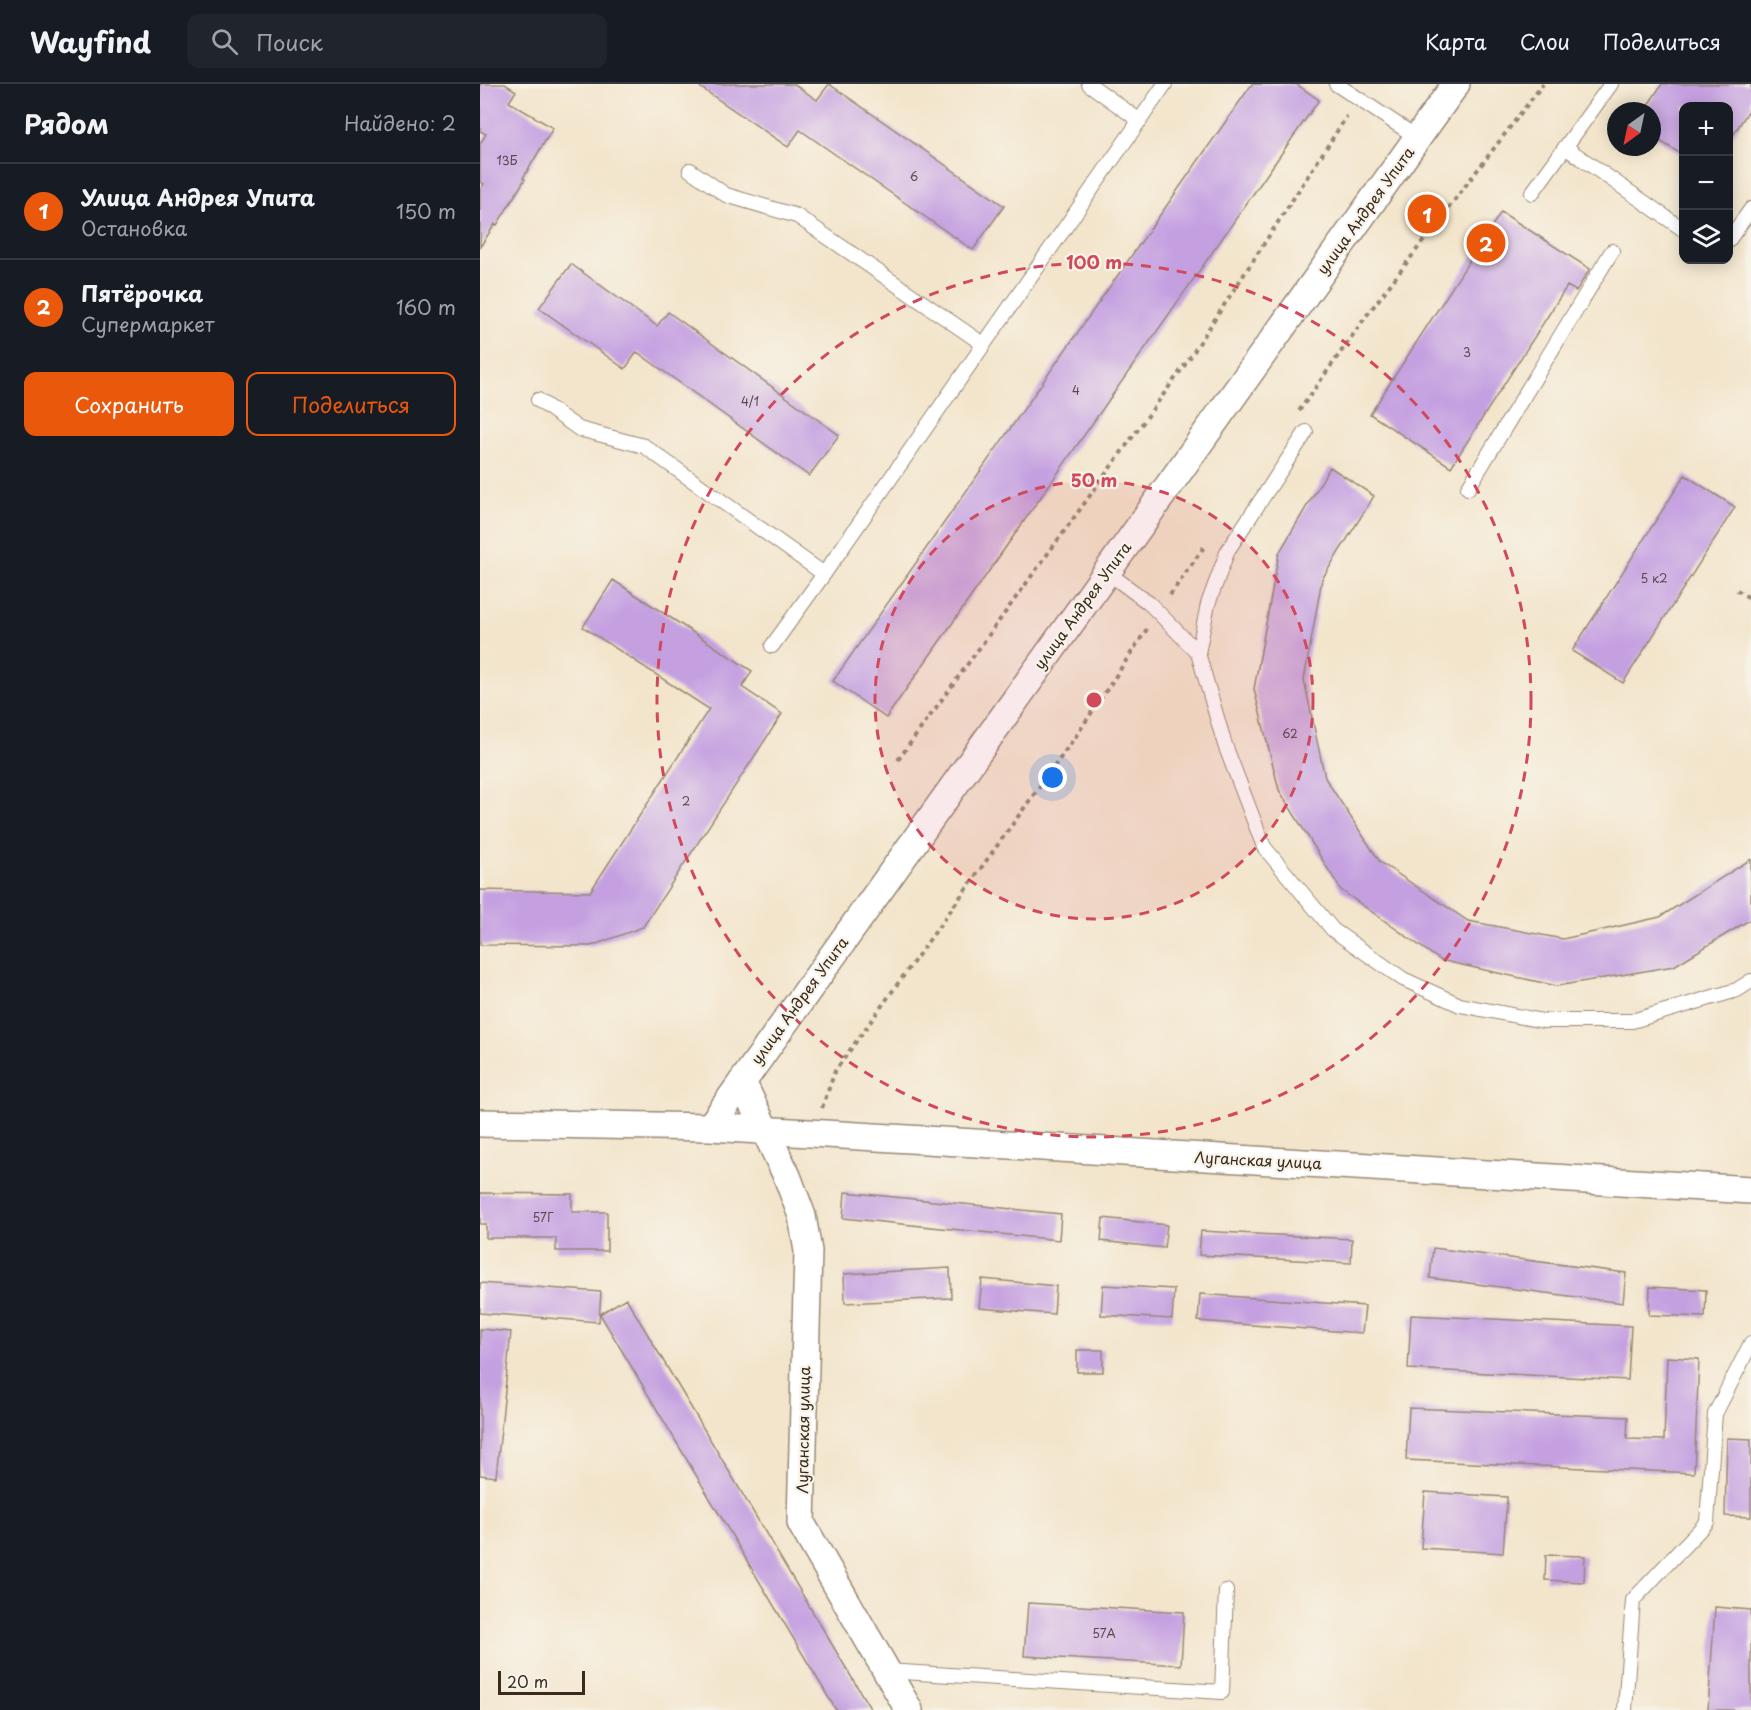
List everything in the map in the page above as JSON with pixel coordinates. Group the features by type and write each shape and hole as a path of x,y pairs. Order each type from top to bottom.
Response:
{"street":[{"name":"улица Андрея Упита","path":"710,1127 1456,84"},
{"name":"Луганская улица","path":"742,1082 787,1176 802,1216 808,1251 801,1523 909,1710"},
{"name":"Луганская улица","path":"480,1124 710,1127 1751,1190"}],"lane":[{"path":"1089,84 1140,121"},
{"path":"772,645 824,574 1165,84"},
{"path":"1335,84 1418,138"},
{"path":"1532,194 1611,84"},
{"path":"1565,147 1679,227"},
{"path":"690,170 726,195 797,216 983,344"},
{"path":"1733,234 1751,209"},
{"path":"1468,488 1612,251"},
{"path":"538,400 579,429 644,446 824,574"},
{"path":"1306,432 1228,550 1208,604 1198,653 1225,745 1264,848 1333,930 1402,979 1460,1005 1543,1021 1632,1022 1737,990 1751,981"},
{"path":"1107,572 1150,604 1198,653"},
{"path":"1625,1710 1633,1600 1707,1522 1715,1414 1751,1343"},
{"path":"887,1671 1222,1692 1226,1592"}],"path":[{"path":"898,760 1187,362 1358,99"},
{"path":"1737,590 1751,599"}],"building":[{"path":"480,84 505,84 516,91 509,102 553,128 497,225 495,224 480,247 480,190 484,184 480,182 480,144 486,134 480,131"},
{"path":"702,84 794,84 817,100 829,84 1004,206 973,250 800,130 788,147 700,87"},
{"path":"1252,84 1296,84 1319,100 886,718 833,681"},
{"path":"1662,84 1751,84 1751,107 1733,135 1733,102 1679,102 1679,153 1661,142 1661,102 1650,102"},
{"path":"1501,212 1590,269 1576,291 1567,286 1451,467 1370,414"},
{"path":"571,264 657,326 668,312 839,435 809,476 637,352 625,369 539,308"},
{"path":"1330,467 1374,496 1322,579 1304,680 1325,778 1380,862 1468,921 1563,939 1660,917 1751,859 1751,919 1674,966 1557,986 1440,960 1341,890 1279,790 1254,689 1279,553"},
{"path":"1685,475 1735,507 1623,683 1572,651"},
{"path":"613,580 752,671 742,687 782,714 643,927 591,946 480,945 480,890 590,892 709,709 583,627"},
{"path":"845,1192 1061,1214 1059,1240 843,1218"},
{"path":"480,1193 572,1194 572,1212 607,1212 607,1251 556,1251 556,1238 486,1238 486,1224 480,1224"},
{"path":"1103,1218 1167,1225 1164,1248 1101,1241"},
{"path":"1201,1231 1352,1239 1351,1263 1199,1255"},
{"path":"1433,1248 1626,1273 1623,1303 1430,1278"},
{"path":"950,1268 951,1298 845,1303 844,1274"},
{"path":"982,1279 1056,1286 1054,1314 979,1308"},
{"path":"480,1283 601,1292 599,1322 480,1313"},
{"path":"1103,1285 1174,1289 1172,1319 1101,1315"},
{"path":"1650,1287 1706,1290 1705,1317 1649,1315"},
{"path":"1200,1294 1365,1306 1362,1333 1198,1321"},
{"path":"626,1298 871,1710 836,1710 600,1314"},
{"path":"1411,1315 1631,1326 1628,1380 1408,1369"},
{"path":"480,1329 511,1332 496,1477 480,1475"},
{"path":"1077,1350 1103,1350 1103,1372 1077,1372"},
{"path":"1667,1357 1699,1359 1694,1473 1406,1460 1409,1408 1628,1417 1627,1439 1664,1440"},
{"path":"1727,1438 1751,1439 1751,1517 1725,1516"},
{"path":"1425,1492 1507,1497 1503,1553 1421,1548"},
{"path":"1546,1555 1585,1556 1584,1582 1545,1580"},
{"path":"1028,1603 1184,1612 1181,1665 1024,1656"},
{"path":"1715,1607 1751,1610 1751,1710 1708,1710"}],"place":[{"name":"Улица Андрея Упита","path":"1427,214"},
{"name":"Пятёрочка","path":"1486,243"}]}
